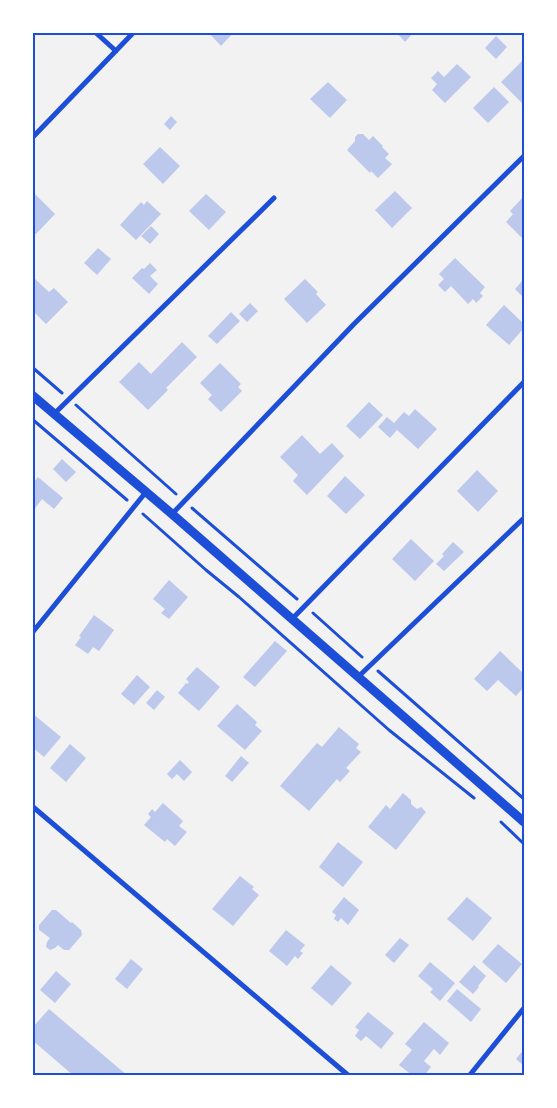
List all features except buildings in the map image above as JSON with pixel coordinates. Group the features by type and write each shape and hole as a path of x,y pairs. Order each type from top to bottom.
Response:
{"street":[{"path":"95,32 116,51"},
{"path":"32,138 134,32"},
{"path":"172,514 354,324 524,156"},
{"path":"54,414 274,198"},
{"path":"292,619 524,382"},
{"path":"32,395 172,514 524,822"},
{"path":"32,633 146,492"},
{"path":"358,677 524,518"},
{"path":"32,806 349,1076"},
{"path":"469,1076 524,1008"}],"path":[{"path":"32,367 524,799"},
{"path":"32,419 239,597 389,730 476,800"},
{"path":"497,819 524,844"}]}
